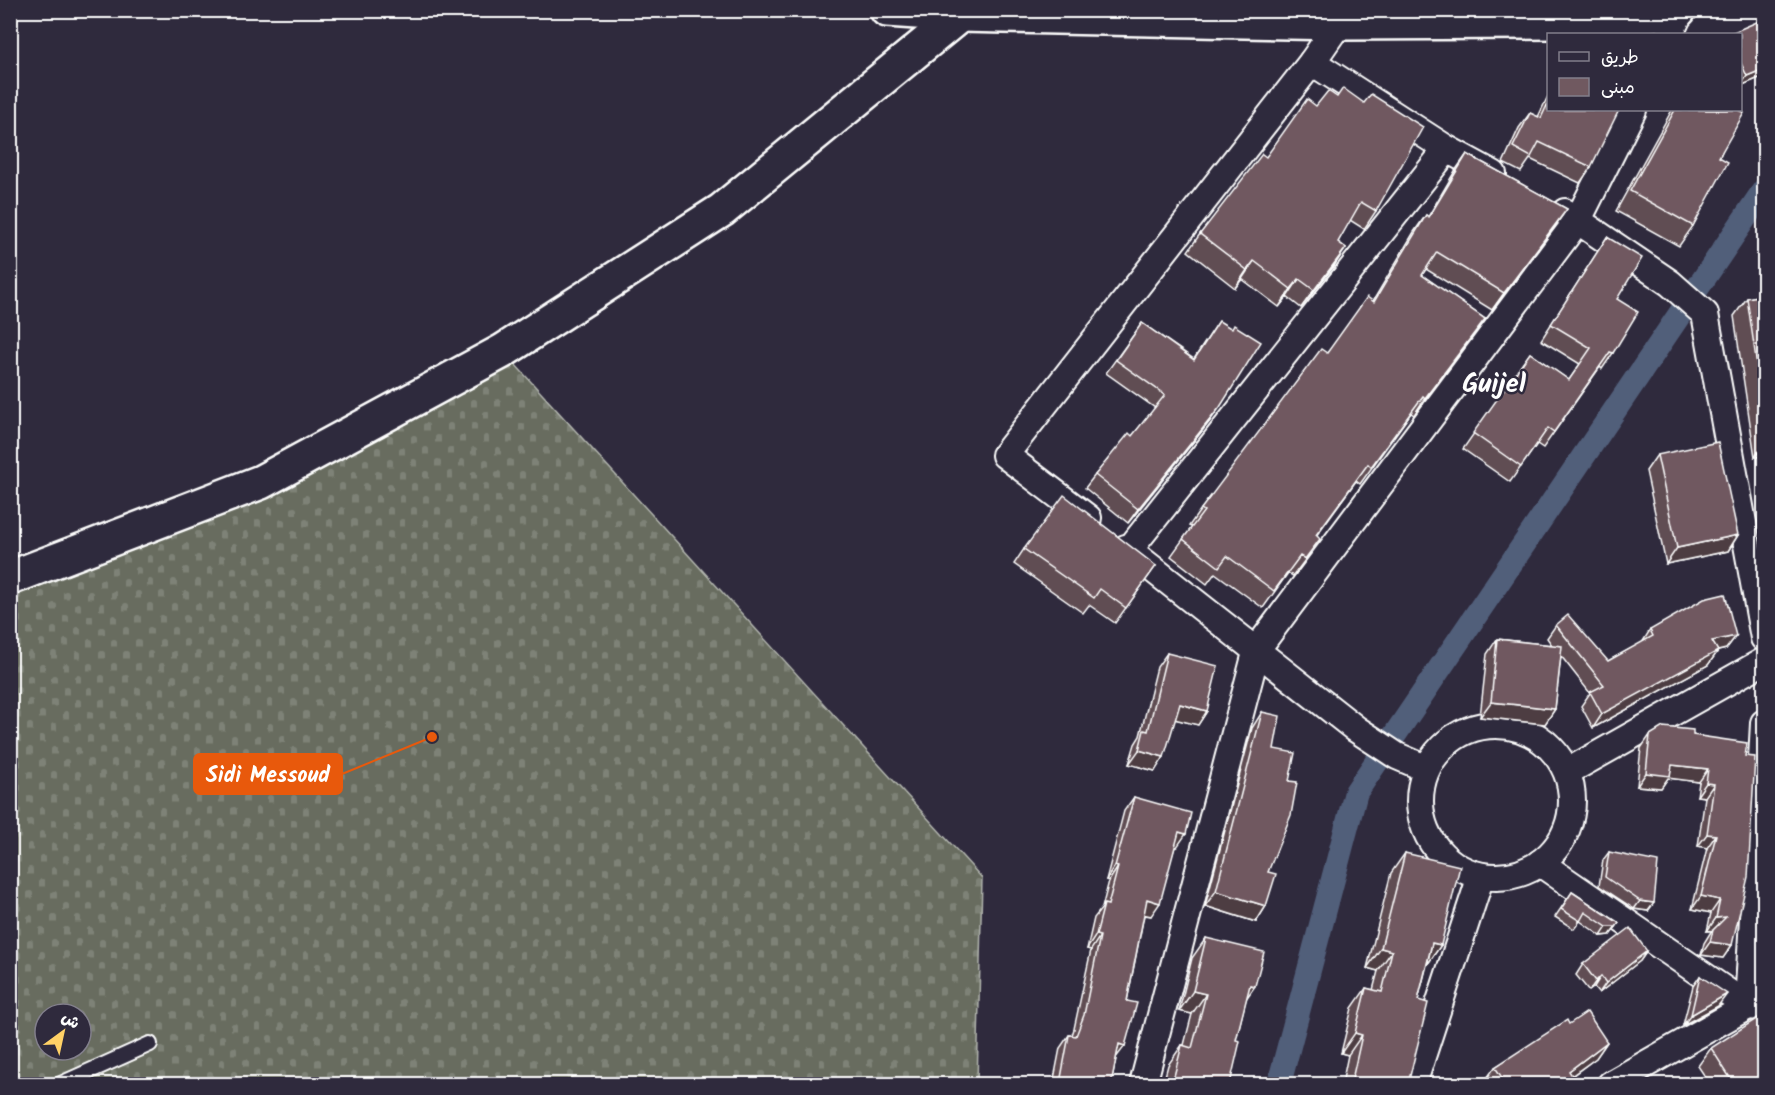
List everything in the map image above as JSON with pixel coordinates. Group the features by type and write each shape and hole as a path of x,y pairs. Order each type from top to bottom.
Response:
{"street":[{"path":"887,10 960,13 1180,14 1338,23 1461,16 1601,20 1680,10 1670,33"},
{"path":"10,578 261,482 503,351 722,210 960,13"},
{"path":"1338,23 1312,62 1005,455 1257,649 1356,729 1397,756 1425,768"},
{"path":"1312,62 1447,149 1518,187"},
{"path":"1143,1084 1257,649 1578,220 1632,111"},
{"path":"1129,550 1447,149"},
{"path":"1548,203 1578,220 1670,283 1705,314 1764,638"},
{"path":"1567,772 1764,661"},
{"path":"1756,1007 1764,723"},
{"path":"1496,724 1521,728 1544,741 1561,759 1567,772 1571,783 1573,808 1566,833 1552,854 1531,869 1507,877 1481,876 1458,867 1439,851 1426,831 1420,807 1425,768 1448,741 1471,728 1496,724"},
{"path":"1540,863 1756,1007"},
{"path":"1413,1084 1481,876"},
{"path":"1611,1084 1756,1007"}],"lane":[{"path":"61,1084 150,1044"}],"green space":[{"path":"503,351 982,878 977,1084 11,1084 10,597 81,565"}],"building":[{"path":"1764,19 1764,69 1747,76 1742,65 1742,33 1731,33"},
{"path":"1343,88 1364,103 1371,94 1423,127 1376,211 1361,202 1338,242 1346,248 1314,290 1299,279 1291,289 1254,261 1247,270 1200,234 1262,154 1266,157 1307,99 1316,106 1328,91 1337,97"},
{"path":"1547,105 1547,111 1619,111 1591,167 1539,142 1531,157 1513,147 1530,113 1541,118"},
{"path":"1674,111 1740,111 1744,113 1719,157 1728,162 1693,226 1630,191"},
{"path":"1467,154 1567,209 1504,293 1437,252 1422,275 1485,319 1425,398 1423,396 1371,467 1368,464 1316,535 1320,539 1305,559 1300,556 1274,591 1227,556 1219,567 1183,539 1204,511 1201,509 1321,349 1327,353 1367,297 1374,302 1426,215 1429,217"},
{"path":"1607,237 1642,258 1617,299 1638,312 1613,353 1610,352 1554,432 1548,428 1521,467 1473,433 1530,353 1569,380 1591,348 1551,324"},
{"path":"1764,295 1764,413 1747,298"},
{"path":"1219,321 1232,329 1234,325 1261,342 1220,407 1138,509 1095,475 1129,433 1132,436 1165,395 1116,360 1142,323 1194,360"},
{"path":"1718,442 1738,535 1677,548 1657,455"},
{"path":"1064,495 1156,566 1126,608 1100,589 1094,598 1024,549"},
{"path":"1725,594 1736,636 1712,641 1718,651 1602,714 1590,692 1604,685 1556,625 1568,615 1608,661 1653,636 1650,630 1704,599"},
{"path":"1497,639 1562,646 1555,709 1491,702"},
{"path":"1167,653 1218,666 1207,711 1180,704 1164,757 1139,750 1144,730 1148,731"},
{"path":"1262,712 1280,716 1274,749 1295,753 1289,781 1297,782 1291,815 1268,872 1276,874 1266,906 1216,891"},
{"path":"1663,727 1693,730 1693,735 1747,743 1745,756 1755,757 1748,877 1732,945 1710,942 1713,930 1726,917 1716,918 1720,900 1701,896 1716,835 1707,834 1714,784 1706,783 1708,769 1672,765 1670,776 1646,773 1650,735"},
{"path":"1134,797 1191,813 1186,834 1179,832 1160,903 1147,899 1127,1001 1137,1003 1125,1046 1119,1044 1111,1084 1060,1083 1069,1035 1076,1036 1084,1015 1100,936 1096,935 1104,904 1108,905 1118,867 1115,866"},
{"path":"1609,852 1658,862 1654,903 1640,901 1605,877"},
{"path":"1405,853 1460,866 1441,945 1432,943 1418,1000 1428,1003 1408,1084 1351,1084 1362,1035 1355,1033 1366,988 1382,992 1392,951 1381,948"},
{"path":"1572,892 1619,923 1616,927 1607,927 1585,912 1580,921 1561,909"},
{"path":"1630,928 1647,951 1606,983 1601,976 1596,981 1583,964"},
{"path":"1206,938 1264,952 1255,986 1250,985 1236,1040 1240,1041 1230,1084 1172,1084 1182,1045 1192,1048 1206,994 1193,991"},
{"path":"1700,976 1727,994 1691,1015"},
{"path":"1587,1012 1607,1042 1569,1071 1577,1083 1506,1084 1495,1067 1567,1020 1569,1024"},
{"path":"1764,1014 1764,1084 1734,1084 1711,1048"}],"waterway":[{"path":"1279,1084 1356,792 1764,190"}],"place":[{"name":"Sidi Messoud","path":"432,737"}],"district":[{"name":"Guijel","path":"1494,383"}]}
